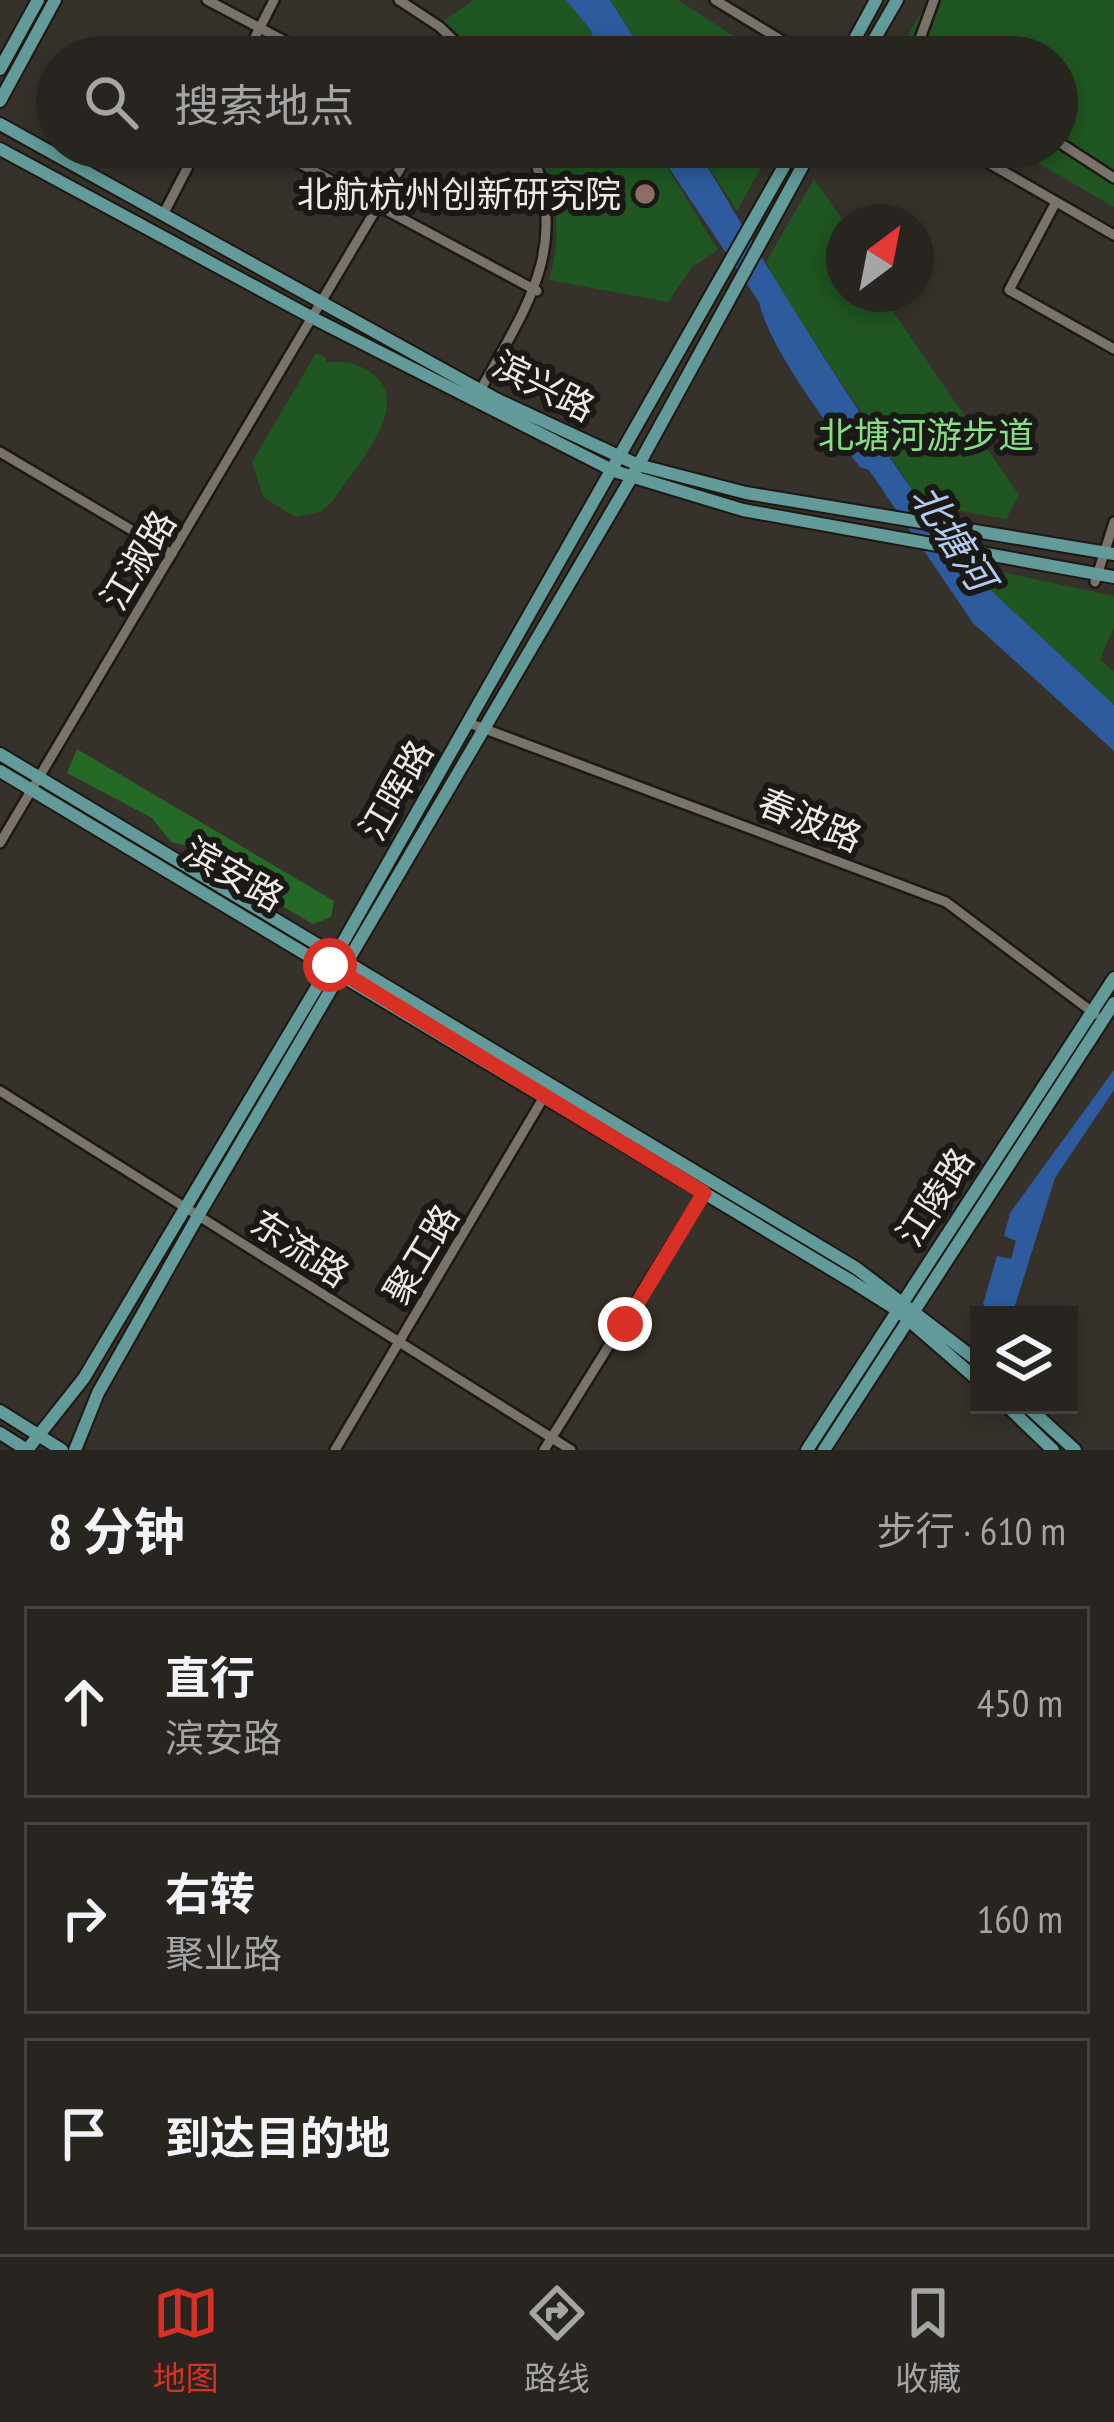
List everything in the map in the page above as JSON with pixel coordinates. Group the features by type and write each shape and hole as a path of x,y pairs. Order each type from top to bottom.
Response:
{"main road":[{"path":"0,69 38,0"},
{"path":"0,101 55,0"},
{"path":"856,36 875,0"},
{"path":"876,36 897,0"},
{"name":"滨兴路","path":"0,124 36,144"},
{"name":"滨兴路","path":"0,149 313,318 614,471 636,470 746,493 1109,553"},
{"name":"滨兴路","path":"79,168 320,303 620,457 636,470 742,510 1067,567 1096,578 1114,577"},
{"name":"江晖路","path":"339,963 783,168"},
{"name":"江晖路","path":"27,1450 84,1378 192,1212 636,470 801,168"},
{"name":"滨安路","path":"0,754 35,783 905,1309 970,1363"},
{"name":"滨安路","path":"0,771 35,783"},
{"name":"江陵路","path":"807,1450 1106,1014 1114,978"},
{"name":"滨安路","path":"548,1091 704,1193 905,1309"},
{"name":"江晖路","path":"75,1450 98,1393 192,1212"},
{"name":"江陵路","path":"824,1450 905,1309"},
{"path":"0,1411 62,1450"},
{"path":"1015,1414 1053,1450"},
{"path":"1036,1414 1075,1450"},
{"path":"0,1433 27,1450"}],"street":[{"path":"207,0 276,36"},
{"path":"257,36 274,0"},
{"path":"398,0 445,36"},
{"path":"716,0 774,36"},
{"path":"921,36 934,0"},
{"path":"1078,155 1114,178"},
{"path":"163,215 187,168"},
{"path":"309,168 537,290"},
{"name":"江淑路","path":"0,843 400,168"},
{"path":"481,388 537,290 547,249 545,185 538,168"},
{"path":"997,168 1114,235"},
{"path":"1055,202 1009,290 1114,349"},
{"path":"0,452 172,554"},
{"path":"1096,578 1109,553 1114,522"},
{"name":"春波路","path":"469,723 712,810 946,902 1106,1014"},
{"name":"东流路","path":"0,1091 571,1450"},
{"name":"聚工路","path":"335,1450 548,1091"},
{"path":"544,1450 704,1193"}],"green space":[{"path":"474,0 566,0 592,36 458,36 443,21"},
{"path":"610,0 678,0 734,36 633,36"},
{"path":"929,0 1114,0 1114,207 1046,168 1078,168 1078,36 908,36"},
{"path":"545,168 668,168 718,250 692,267 668,302 549,280 556,213"},
{"path":"709,168 761,168 737,211"},
{"name":"北塘河游步道","path":"814,179 831,204 826,204 826,312 893,312 1019,495 1006,519 922,504 766,262"},
{"path":"316,353 327,358 325,363 349,363 370,372 383,385 387,401 376,437 332,502 320,512 295,517 263,497 252,462"},
{"name":"北塘河游步道","path":"965,564 1114,596 1114,627 1100,659 1114,672 1114,705 1028,631"},
{"path":"77,749 334,901 331,917 313,924 219,869 204,850 171,842 152,818 67,773"}],"water":[{"path":"566,0 610,0 633,36 592,36"},
{"path":"669,168 709,168 834,372 922,504 930,504 971,572 1114,705 1114,751 973,623 869,470 860,467 802,387 775,342 759,302"},
{"path":"1114,1070 1114,1090 1055,1178 1015,1306 984,1306 997,1256 1011,1259 1016,1241 1004,1236 1010,1213"}],"place":[{"name":"北航杭州创新研究院","path":"645,194"}],"route":[{"path":"330,965 704,1193 625,1324"}],"water label":[{"name":"北塘河","path":"953,537"}]}
